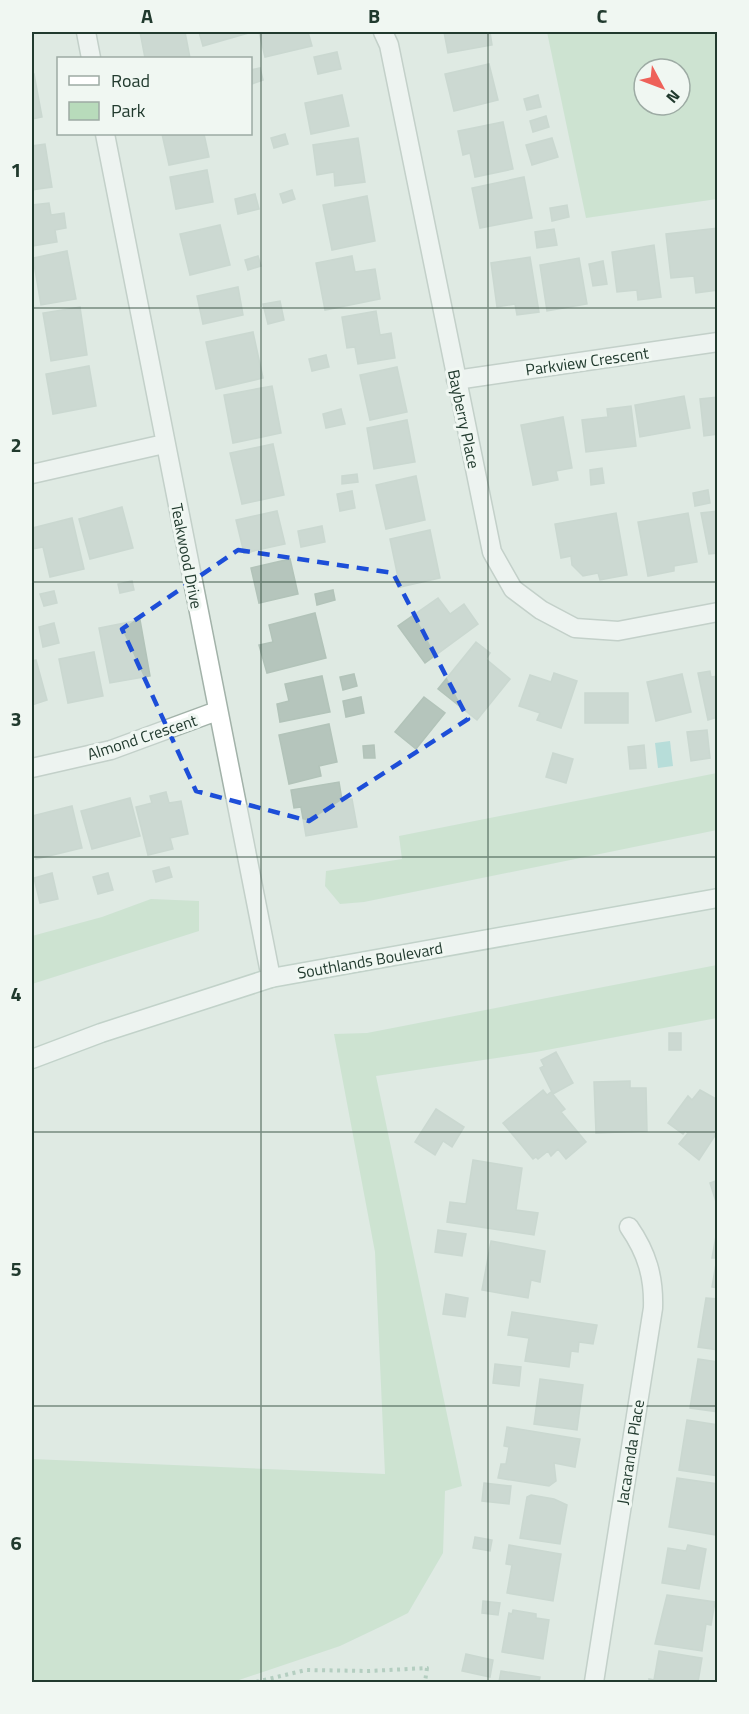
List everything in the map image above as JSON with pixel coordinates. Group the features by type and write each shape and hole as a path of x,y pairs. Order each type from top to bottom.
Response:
{"street":[{"path":"86,32 91,57"},
{"name":"Bayberry Place","path":"383,32 389,45 492,552 513,589 541,610 575,628 618,631 717,612"},
{"name":"Teakwood Drive","path":"105,135 164,444 271,978"},
{"name":"Parkview Crescent","path":"456,381 717,342"},
{"path":"32,474 164,444"},
{"name":"Almond Crescent","path":"32,768 111,750 217,711"},
{"name":"Southlands Boulevard","path":"32,1059 101,1033 271,978 717,898"},
{"name":"Jacaranda Place","path":"594,1683 653,1308 654,1290 650,1267 629,1227"}],"path":[{"path":"256,1683 306,1671 427,1668 425,1683"}],"highlighted area":[{"path":"238,550 393,573 468,719 309,821 196,791 122,629"}],"green space":[{"path":"547,32 717,32 717,199 586,218"},
{"path":"717,773 717,830 364,902 340,904 325,886 326,871 402,859 399,836"},
{"path":"151,899 199,901 199,931 32,984 32,936 102,917"},
{"path":"717,965 717,1018 536,1052 376,1076 462,1486 445,1491 443,1553 408,1613 340,1646 233,1682 32,1682 32,1459 385,1474 375,1252 334,1034 367,1033"}],"water":[{"path":"670,741 673,766 658,768 655,743"}],"building":[{"path":"140,32 185,32 190,57 145,57"},
{"path":"199,32 252,32 203,46"},
{"path":"259,32 308,32 312,46 265,57"},
{"path":"444,32 490,32 492,45 448,53"},
{"path":"337,52 341,69 318,74 314,57"},
{"path":"489,64 498,100 454,111 445,74"},
{"path":"260,68 263,80 252,84 252,70"},
{"path":"34,74 42,117 32,119 32,75"},
{"path":"342,95 349,126 311,134 305,103"},
{"path":"538,95 541,107 527,110 524,99"},
{"path":"546,116 549,127 533,132 530,121"},
{"path":"503,122 513,169 475,177 470,153 463,155 458,131"},
{"path":"285,134 288,144 274,148 271,138"},
{"path":"162,135 204,135 209,157 169,165"},
{"path":"358,138 365,182 335,186 334,172 317,175 313,145"},
{"path":"552,138 558,157 532,165 526,145"},
{"path":"45,144 52,187 32,190 32,146"},
{"path":"207,170 213,202 176,209 170,177"},
{"path":"524,177 532,218 480,228 472,188"},
{"path":"292,190 295,199 283,203 280,194"},
{"path":"255,194 259,209 238,214 235,199"},
{"path":"367,196 375,241 332,250 323,205"},
{"path":"49,203 51,215 64,213 66,228 55,230 57,242 32,246 32,205"},
{"path":"567,205 569,217 552,221 550,208"},
{"path":"220,225 230,265 190,275 180,234"},
{"path":"718,228 718,290 696,293 694,276 671,278 666,234"},
{"path":"554,229 557,245 537,248 535,232"},
{"path":"654,245 661,297 638,300 637,290 617,292 612,252"},
{"path":"67,251 76,299 41,305 33,258"},
{"path":"258,256 261,266 248,270 245,260"},
{"path":"352,256 355,272 375,269 380,299 325,310 316,263"},
{"path":"530,257 539,312 517,315 515,304 497,307 491,263"},
{"path":"579,258 587,304 547,311 540,265"},
{"path":"603,261 607,284 593,286 589,264"},
{"path":"238,287 243,315 203,324 197,296"},
{"path":"280,301 284,320 268,324 263,304"},
{"path":"80,307 87,355 51,361 43,313"},
{"path":"376,311 380,335 391,333 395,358 358,364 355,347 347,348 342,317"},
{"path":"253,332 263,378 216,389 206,342"},
{"path":"326,355 329,367 312,371 309,359"},
{"path":"89,366 96,406 53,414 46,374"},
{"path":"397,367 407,412 370,420 360,375"},
{"path":"272,386 281,433 233,443 224,395"},
{"path":"684,396 690,428 640,437 635,405"},
{"path":"718,397 718,434 704,436 700,399"},
{"path":"631,406 636,446 586,452 582,420 608,417 607,409"},
{"path":"341,409 345,424 326,428 323,414"},
{"path":"563,417 572,468 556,471 558,480 533,485 521,425"},
{"path":"407,420 415,462 374,469 367,428"},
{"path":"273,444 284,495 242,504 230,453"},
{"path":"602,468 604,483 591,485 590,470"},
{"path":"357,474 358,482 342,484 342,476"},
{"path":"416,476 425,520 386,529 376,485"},
{"path":"708,490 710,503 695,506 693,493"},
{"path":"352,491 355,508 340,511 337,494"},
{"path":"122,507 133,548 90,559 79,519"},
{"path":"277,511 285,544 244,553 236,520"},
{"path":"718,511 718,553 709,554 701,513"},
{"path":"616,513 627,575 600,580 598,573 583,576 572,565 571,556 561,558 555,524"},
{"path":"688,513 697,562 674,566 674,571 648,576 638,522"},
{"path":"72,518 84,569 50,577 43,547 32,549 32,528"},
{"path":"322,526 325,542 301,547 298,531"},
{"path":"430,530 440,578 400,587 390,539"},
{"path":"290,559 298,594 259,603 251,568"},
{"path":"132,581 134,590 120,593 118,584"},
{"path":"333,590 335,600 317,605 315,594"},
{"path":"54,591 57,603 44,606 40,594"},
{"path":"438,598 450,614 464,604 478,624 425,663 398,626"},
{"path":"315,613 326,658 267,673 259,645 273,642 269,625"},
{"path":"140,620 150,676 110,683 99,628"},
{"path":"54,623 59,643 43,647 39,627"},
{"path":"476,642 490,653 486,659 510,679 477,720 438,689"},
{"path":"94,652 103,696 68,703 59,659"},
{"path":"36,660 47,700 32,705 32,661"},
{"path":"710,671 711,677 718,676 718,717 708,720 698,673"},
{"path":"554,673 577,681 561,728 537,720 540,713 519,706 530,675 551,682"},
{"path":"354,674 357,686 343,690 340,677"},
{"path":"682,674 691,712 656,721 647,682"},
{"path":"322,676 330,712 280,722 277,704 289,701 285,684"},
{"path":"585,693 628,693 628,723 585,723"},
{"path":"361,697 364,713 346,717 343,701"},
{"path":"424,697 445,713 416,749 395,732"},
{"path":"329,724 337,762 319,766 321,776 289,784 279,735"},
{"path":"707,730 710,758 691,761 687,732"},
{"path":"374,745 375,758 364,758 363,746"},
{"path":"644,745 646,768 630,769 628,747"},
{"path":"553,753 573,759 566,783 546,777"},
{"path":"339,782 342,800 352,799 357,827 306,836 301,807 294,808 291,790"},
{"path":"166,792 169,803 181,801 188,834 170,838 173,849 148,855 136,807 152,803 150,796"},
{"path":"130,798 140,836 92,849 81,811"},
{"path":"72,806 82,848 36,859 32,838 32,816"},
{"path":"169,867 172,877 156,882 153,871"},
{"path":"52,873 58,899 40,903 34,878"},
{"path":"108,873 113,890 98,894 93,877"},
{"path":"669,1033 681,1033 681,1050 669,1050"},
{"path":"556,1052 573,1083 553,1094 540,1068 544,1066 541,1060"},
{"path":"630,1081 630,1088 646,1088 647,1131 596,1133 594,1082"},
{"path":"543,1090 547,1095 551,1092 565,1109 561,1112 586,1142 566,1159 558,1149 551,1156 548,1151 538,1159 536,1157 533,1159 503,1123"},
{"path":"700,1090 718,1100 718,1131 699,1160 679,1144 688,1133 685,1131 683,1134 668,1123 688,1096 692,1100"},
{"path":"436,1109 464,1127 452,1147 443,1141 435,1155 415,1142"},
{"path":"473,1160 522,1168 516,1210 538,1213 534,1235 447,1222 450,1202 466,1204"},
{"path":"718,1180 718,1208 710,1183"},
{"path":"438,1230 466,1234 462,1256 435,1252"},
{"path":"716,1236 718,1236 718,1288 712,1287 717,1258 712,1258"},
{"path":"491,1241 545,1251 540,1282 531,1280 528,1298 482,1290"},
{"path":"446,1294 468,1298 465,1317 443,1314"},
{"path":"706,1298 718,1299 718,1350 698,1347"},
{"path":"512,1312 597,1325 593,1344 579,1342 578,1352 571,1351 569,1367 525,1361 529,1338 508,1335"},
{"path":"698,1359 718,1362 718,1412 690,1408"},
{"path":"495,1364 521,1367 519,1386 493,1383"},
{"path":"540,1379 583,1385 577,1430 534,1424"},
{"path":"687,1420 718,1425 718,1476 679,1470"},
{"path":"507,1427 580,1439 575,1467 554,1463 556,1481 549,1486 498,1478 501,1464 506,1464 509,1447 504,1446"},
{"path":"677,1478 718,1484 716,1535 669,1527"},
{"path":"484,1483 511,1486 509,1504 482,1501"},
{"path":"531,1495 554,1499 567,1505 560,1544 520,1538 527,1497"},
{"path":"475,1537 492,1540 490,1551 473,1548"},
{"path":"509,1545 561,1554 553,1601 507,1593 512,1565 506,1564"},
{"path":"688,1545 706,1549 699,1589 662,1583 668,1548 686,1551"},
{"path":"667,1595 715,1602 711,1625 706,1624 702,1651 655,1644"},
{"path":"483,1601 500,1603 498,1615 482,1613"},
{"path":"513,1610 536,1614 536,1618 549,1620 543,1659 502,1652 509,1613 512,1614"},
{"path":"659,1651 702,1658 698,1682 649,1682 649,1679 654,1680"},
{"path":"466,1654 493,1660 490,1677 462,1671"},
{"path":"501,1671 540,1677 539,1682 499,1682"}]}
